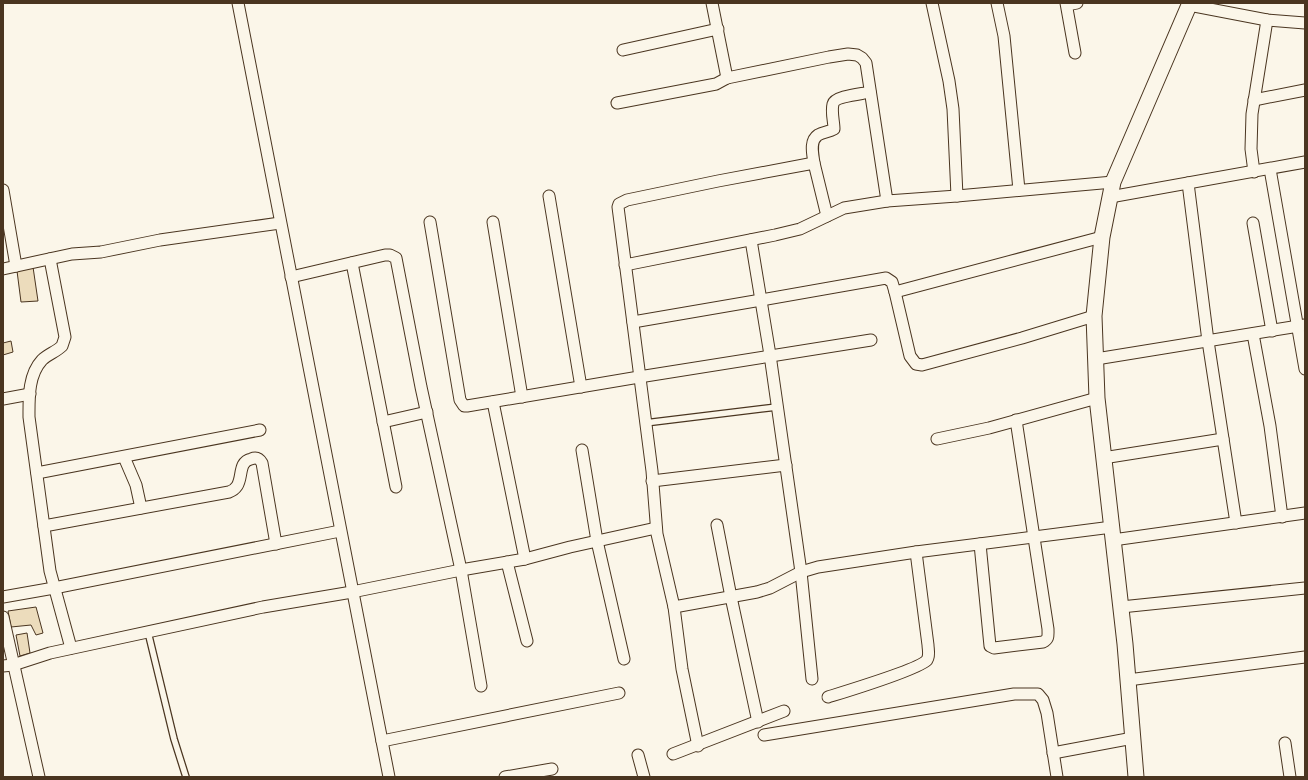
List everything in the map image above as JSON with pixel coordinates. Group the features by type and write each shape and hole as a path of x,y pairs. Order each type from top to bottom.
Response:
{"street":[{"path":"238,3 389,777"},
{"path":"712,3 727,78"},
{"path":"998,3 1004,36 1019,190"},
{"path":"935,4 952,102 957,196"},
{"path":"1070,4 1075,53"},
{"path":"1136,777 1113,533 1097,398 1094,316 1102,237 1113,182 1189,4 1267,20 1305,23"},
{"path":"1254,172 1251,149 1252,114 1267,20"},
{"path":"623,50 718,29"},
{"path":"617,103 716,84 727,78 829,57 848,54 857,56 862,58 866,63 887,201"},
{"path":"1254,100 1305,90"},
{"path":"826,216 814,163 812,144 818,135 834,129 832,105 835,101 842,97 870,92"},
{"path":"1110,197 1305,162"},
{"path":"698,746 682,669 674,607 656,528 652,481 618,207 622,202 627,200 814,163"},
{"path":"1270,169 1302,326 1305,369"},
{"path":"625,265 800,229 844,208 887,201 1113,182"},
{"path":"1188,183 1208,341 1236,523"},
{"path":"3,190 16,266"},
{"path":"549,196 581,387"},
{"path":"430,222 460,400 464,406 639,376 871,340"},
{"path":"493,222 522,397"},
{"path":"3,269 72,254 115,249 160,240 280,223"},
{"path":"1253,223 1272,331"},
{"path":"895,292 1102,237"},
{"path":"751,240 770,355 801,572 812,680"},
{"path":"291,277 385,255 390,255 396,258 461,570 481,686"},
{"path":"50,259 64,330 64,343 60,348 41,361 36,370 32,381 30,394 29,418 50,571 71,648"},
{"path":"352,263 396,487"},
{"path":"633,322 886,278 892,282 910,356 916,364 922,365 1022,338 1094,316"},
{"path":"1096,359 1302,326"},
{"path":"1253,334 1270,426 1282,516"},
{"path":"3,399 30,394"},
{"path":"937,439 989,428 1097,398"},
{"path":"493,402 525,559"},
{"path":"383,422 427,412"},
{"path":"980,544 990,646 994,648 1046,641 1048,637 1016,420"},
{"path":"37,474 260,430"},
{"path":"1103,458 1223,439"},
{"path":"582,450 597,541 624,659"},
{"path":"124,457 134,480 141,508"},
{"path":"44,526 229,492 234,490 237,486 244,463 248,459 258,458 262,463 276,544"},
{"path":"652,481 786,465"},
{"path":"674,607 757,592 770,588 801,572 818,567 916,552 1034,537 1113,533 1236,523 1305,513"},
{"path":"717,525 758,722"},
{"path":"8,665 71,648 263,607 352,592 525,559 656,528"},
{"path":"3,596 54,588 340,531"},
{"path":"828,697 896,675 920,665 926,660 929,655 928,644 916,552"},
{"path":"507,562 527,641"},
{"path":"1120,607 1305,588"},
{"path":"3,617 8,665 25,712 39,777"},
{"path":"1128,680 1305,656"},
{"path":"382,741 619,693"},
{"path":"764,735 1014,694 1038,694 1044,700 1057,777"},
{"path":"673,754 698,746 784,711"},
{"path":"1053,753 1133,738"},
{"path":"1285,743 1290,777"},
{"path":"638,755 644,777"},
{"path":"505,777 552,769"}],"lane":[{"path":"645,422 777,407"},
{"path":"148,632 174,739 186,777"}],"building":[{"path":"33,267 38,301 21,302 17,271"},
{"path":"11,341 13,352 3,355 3,343"},
{"path":"36,607 43,633 36,635 31,625 11,627 8,611"},
{"path":"27,633 30,653 20,656 16,635"}]}
